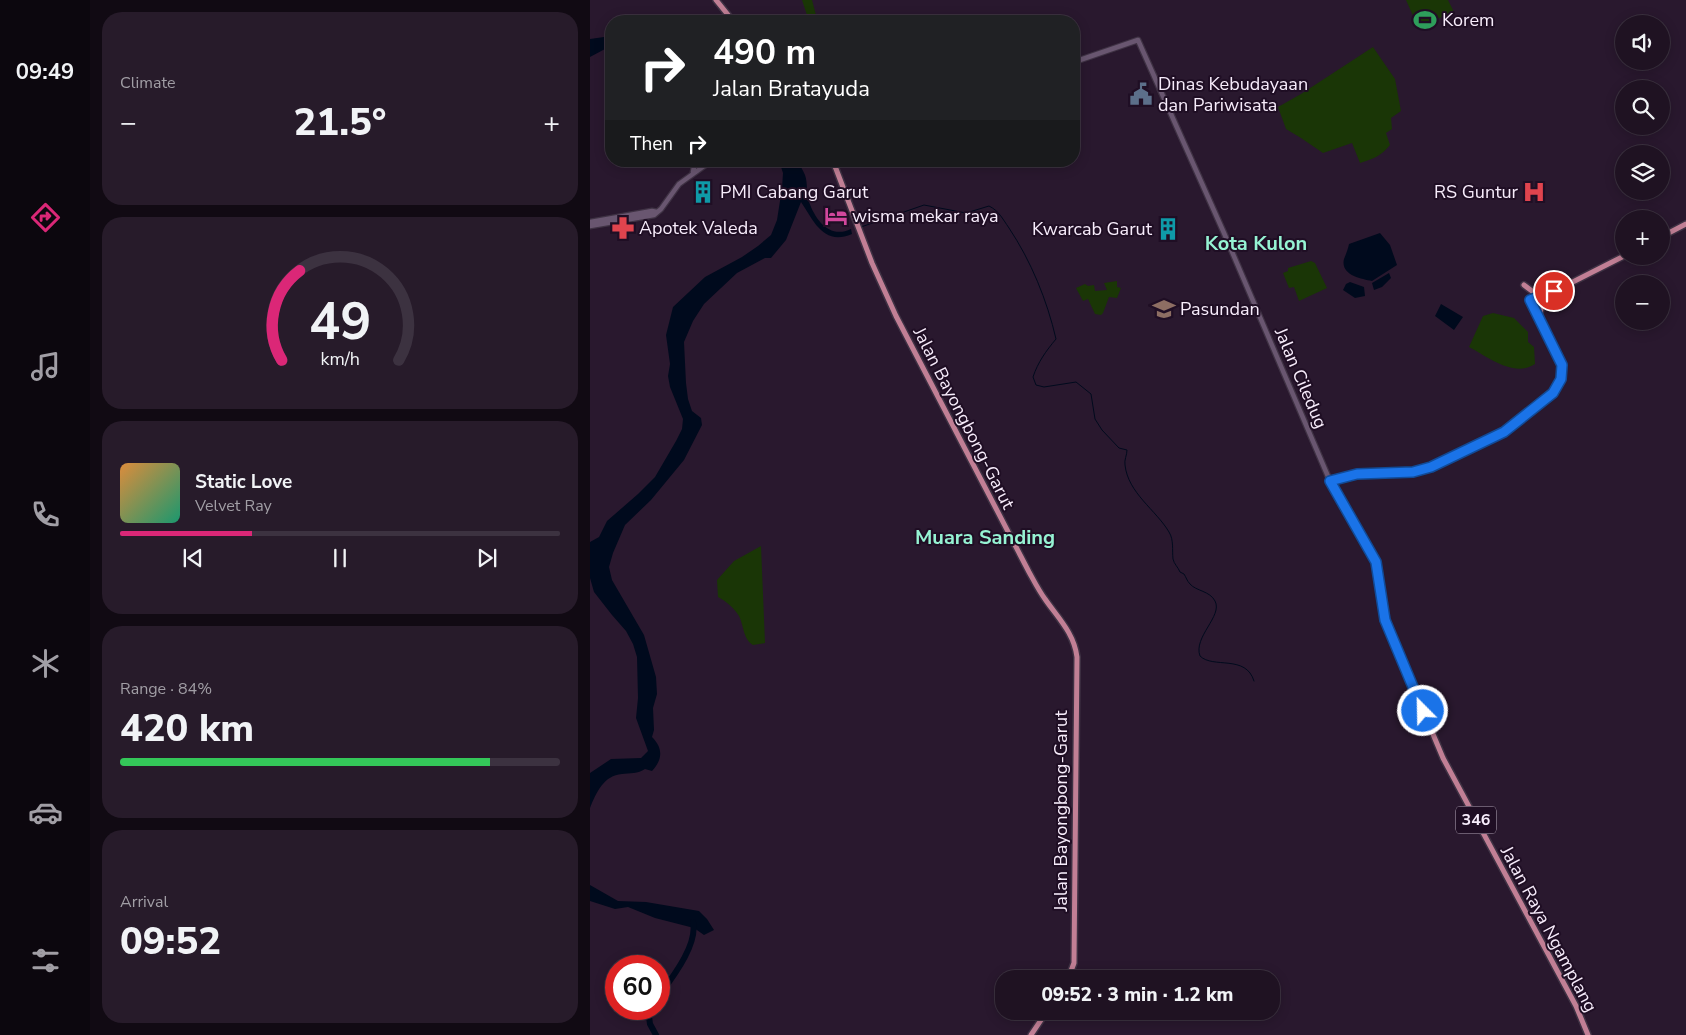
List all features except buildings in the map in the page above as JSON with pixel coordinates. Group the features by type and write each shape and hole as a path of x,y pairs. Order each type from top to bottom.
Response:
{"main road":[{"path":"716,0 728,15"},
{"name":"Jalan Ciledug","path":"1080,60 1138,40 1224,233 1330,481"},
{"path":"693,172 694,167"},
{"path":"590,226 654,215 663,207 679,184 701,167"},
{"name":"Jalan Bayongbong-Garut","path":"835,167 872,264 896,316 1029,572 1044,598 1066,628 1075,647 1077,657 1074,963 1071,970"},
{"path":"590,222 657,212"},
{"path":"1670,232 1686,224"},
{"path":"1533,306 1554,291 1615,260"},
{"path":"1524,284 1532,291 1544,297"},
{"path":"1330,481 1357,474 1413,472 1431,467 1507,430 1553,393 1561,379 1561,362 1530,300 1544,297"},
{"path":"1538,317 1544,297"},
{"name":"Jalan Raya Ngamplang","path":"1330,481 1376,562 1388,629 1443,758 1576,1007 1588,1035"},
{"path":"1031,1035 1040,1020"}],"green space":[{"path":"802,0 812,0 816,15 807,15"},
{"name":"Korem","path":"1406,0 1448,0 1454,12 1418,27"},
{"path":"1373,47 1395,79 1401,111 1391,118 1392,129 1386,133 1390,145 1387,149 1376,157 1360,163 1352,143 1323,153 1286,129 1278,107"},
{"path":"1311,261 1315,263 1327,288 1299,301 1294,287 1289,288 1283,273 1288,271 1288,268"},
{"path":"1117,281 1117,287 1121,288 1117,298 1109,297 1101,315 1095,314 1088,299 1083,301 1076,288 1085,284 1088,286 1094,285 1095,291 1107,290 1104,283"},
{"path":"1493,313 1514,318 1528,332 1528,342 1534,347 1535,364 1527,368 1518,369 1510,367 1469,347 1483,316"},
{"path":"761,546 765,643 753,645 745,636 737,613 730,605 718,597 717,580 734,561"}],"water":[{"path":"605,37 605,49 590,57 590,39"},
{"path":"781,167 801,167 806,178 809,202 820,222 830,230 837,232 851,229 852,234 834,237 820,230 801,202 786,240 771,258 765,258 737,273 704,304 693,321 684,342 686,383 692,411 701,418 702,425 684,460 651,500 625,525 609,567 612,580 644,635 656,677 657,694 653,708 654,730 652,737 660,749 660,758 652,771 645,769 637,773 616,775 610,778 598,791 590,808 590,773 611,759 641,758 648,751 636,718 638,698 637,657 626,631 594,592 590,578 590,542 599,537 607,521 655,477 682,429 683,419 670,387 668,376 670,364 666,335 673,307 705,277 742,257 771,235 777,220 783,173"},
{"path":"1380,233 1390,245 1397,265 1372,281 1352,275 1345,269 1344,264 1349,244"},
{"path":"1389,273 1391,278 1382,287 1374,290 1372,283"},
{"path":"1350,282 1364,287 1365,296 1355,298 1343,290 1346,284"},
{"path":"1441,304 1463,317 1454,330 1435,316"},
{"path":"590,885 618,901 646,902 699,911 714,930 704,935 694,928 655,918 628,907 615,909 590,901"}],"waterway":[{"path":"861,227 924,205 966,213 989,206 998,213 1017,241 1031,267 1043,295 1056,339 1035,372 1033,377 1036,385 1044,387 1076,382 1091,394 1095,419 1102,430 1119,448 1127,450 1125,465 1131,484 1171,535 1175,564 1190,584 1210,595 1215,601 1215,613 1201,642 1200,656 1213,662 1229,663 1244,668 1250,673 1254,681"},
{"path":"670,981 683,961 692,941 693,922"},
{"path":"649,1020 656,1035"}],"place":[{"name":"Korem","path":"1425,20"},
{"name":"Dinas Kebudayaan dan Pariwisata","path":"1141,94"},
{"name":"PMI Cabang Garut","path":"703,192"},
{"name":"RS Guntur","path":"1534,192"},
{"name":"wisma mekar raya","path":"836,216"},
{"name":"Apotek Valeda","path":"623,228"},
{"name":"Kwarcab Garut","path":"1168,229"},
{"name":"Pasundan","path":"1164,309"}],"district":[{"name":"Kota Kulon","path":"1256,243"},
{"name":"Muara Sanding","path":"985,537"}],"route":[{"path":"1423,711 1385,620 1378,570 1372,552 1330,481 1357,474 1413,472 1431,467 1504,432 1553,393 1561,379 1562,365 1530,300 1554,291"}]}
